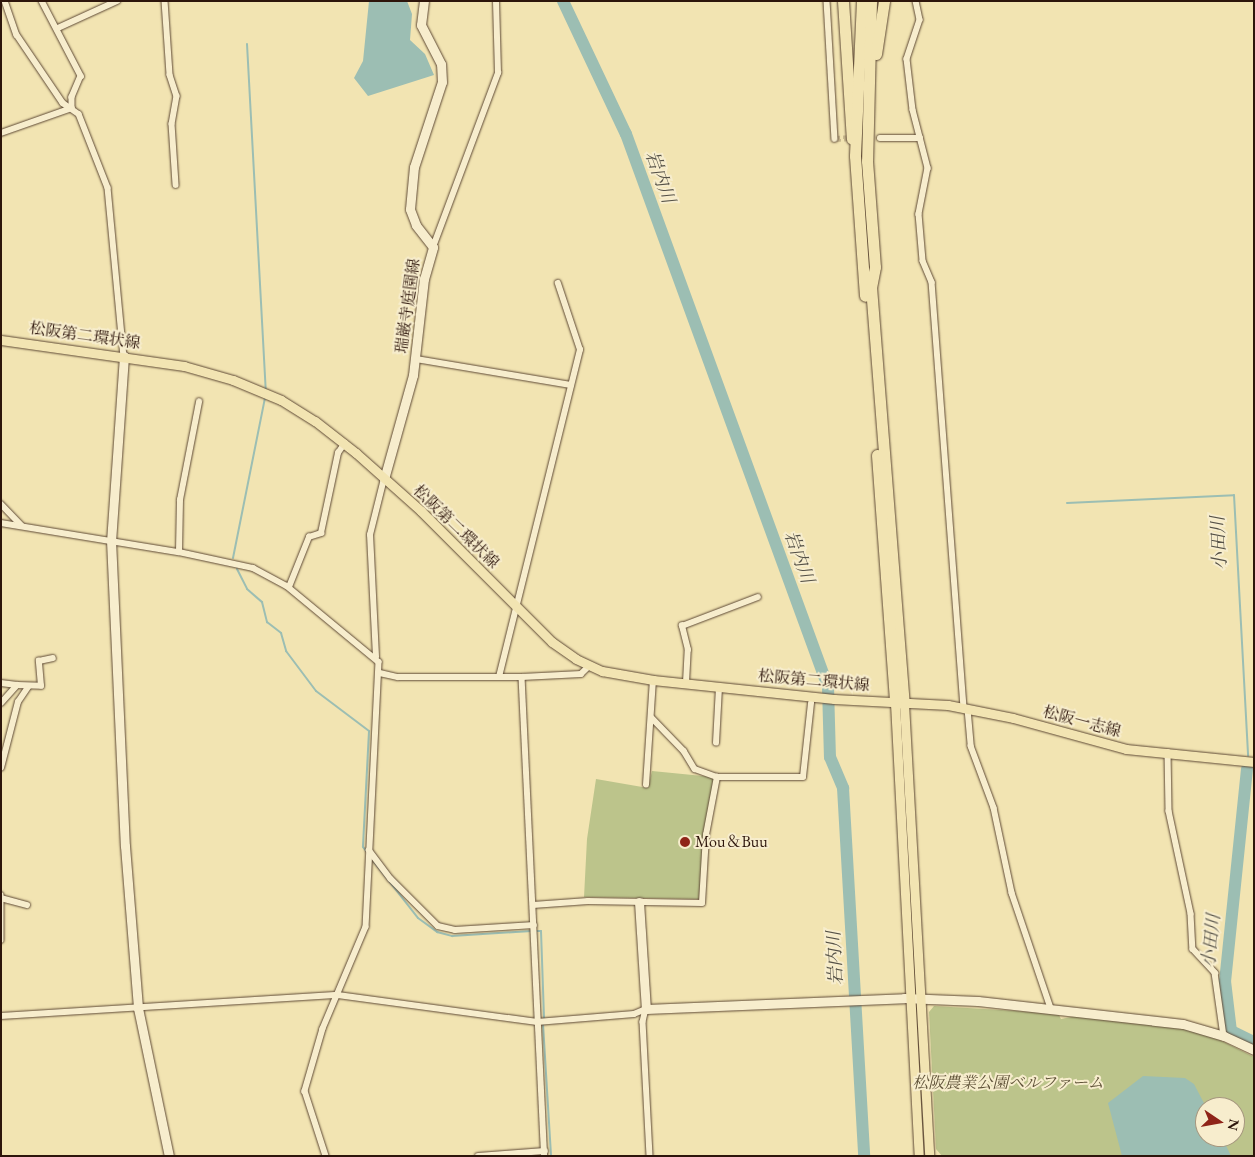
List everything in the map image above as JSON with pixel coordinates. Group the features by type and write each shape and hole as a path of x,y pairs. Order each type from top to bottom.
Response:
{"highway":[{"path":"843,1 848,125 855,156"},
{"path":"862,1 855,156 900,704"},
{"path":"871,1 867,161 875,267 871,287 900,704"},
{"path":"869,83 884,1"}],"main road":[{"name":"松阪第二環状線","path":"1,340 124,356 200,369 272,395 306,414 345,443 422,511 515,607 552,642 589,666 653,680 821,698 900,704"},
{"name":"松阪一志線","path":"900,704 966,708 1013,718 1095,742 1254,762"},
{"path":"900,704 915,998 919,1156"},
{"path":"915,998 929,1156"}],"street":[{"path":"5,1 17,35 63,102 78,114 108,188 124,356 111,540 125,846 138,1008 169,1156"},
{"path":"42,1 48,16 58,28 81,76 72,97 72,108"},
{"path":"58,28 116,1"},
{"path":"165,1 170,75 177,96 172,124 176,185"},
{"name":"瑞巌寺庭園線","path":"384,479 416,359 424,279 433,247 416,225 410,209 414,167 442,82 441,64 421,25 424,1"},
{"path":"433,247 498,73 496,1"},
{"path":"827,1 835,138"},
{"path":"916,1 920,20 907,59 912,110 928,168 919,214 923,261 932,282 934,300 966,708 971,746 994,808 1012,893 1051,1008"},
{"path":"1,133 72,108"},
{"path":"880,138 920,138"},
{"path":"499,677 580,350 558,284"},
{"path":"416,359 571,384"},
{"path":"179,552 180,500 199,402"},
{"path":"289,587 309,537 321,533 338,454 345,443"},
{"path":"326,1156 305,1090 338,995 366,927 376,694 380,673 376,657 370,535 384,479"},
{"path":"1,504 22,526"},
{"path":"1,523 179,552 253,568 289,587 376,657"},
{"path":"686,683 688,650 682,626 758,597"},
{"path":"1,683 28,687 40,686 39,660 53,658"},
{"path":"380,673 398,677 522,677 581,674 589,666"},
{"path":"478,1156 545,1153 522,677"},
{"path":"646,785 652,718 653,680"},
{"path":"1,703 17,685"},
{"path":"1,768 18,702 28,687"},
{"path":"716,743 719,687"},
{"path":"652,718 672,736 695,769 718,777 803,777 811,703"},
{"path":"1168,752 1168,811 1191,914 1194,949 1215,973 1224,1036"},
{"path":"533,906 588,901 702,903 706,835 718,777"},
{"path":"369,853 390,879 438,926 454,930 534,929"},
{"path":"1,940 2,897 27,905"},
{"path":"639,902 646,1009 643,1022 650,1156"},
{"path":"1,1016 338,995 538,1022 634,1014 646,1009 915,998 1051,1008 1183,1024 1224,1036 1254,1050"}],"green space":[{"path":"652,771 713,777 715,783 699,899 584,897 587,839 596,779 648,788"},
{"name":"松阪農業公園ベルファーム","path":"934,1006 1033,1012 1059,1015 1061,1019 1076,1016 1188,1029 1214,1037 1254,1057 1254,1156 942,1156 936,1149 929,1012"}],"water":[{"path":"369,1 407,1 412,14 410,40 425,54 434,75 368,96 354,78 363,61"},
{"path":"1143,1076 1185,1078 1194,1084 1201,1097 1195,1097 1195,1147 1227,1147 1231,1156 1122,1156 1108,1103"}],"waterway":[{"name":"岩内川","path":"563,1 626,134 828,687 830,757 843,788 864,1156"},
{"path":"247,44 266,391"},
{"path":"233,558 265,398"},
{"name":"小田川","path":"1067,503 1234,495 1248,756"},
{"path":"237,569 247,589 262,602 267,622 281,633 286,651 316,691 369,731 363,847 367,852"},
{"name":"小田川","path":"1247,769 1225,981 1231,1031 1254,1042"},
{"path":"371,858 418,918 437,932 452,936 532,931"},
{"path":"536,931 541,931 544,1019"},
{"path":"543,1024 551,1156"}],"tunnel":[{"path":"835,139 853,138"}],"place":[{"name":"Mou＆Buu","path":"685,842"}]}
